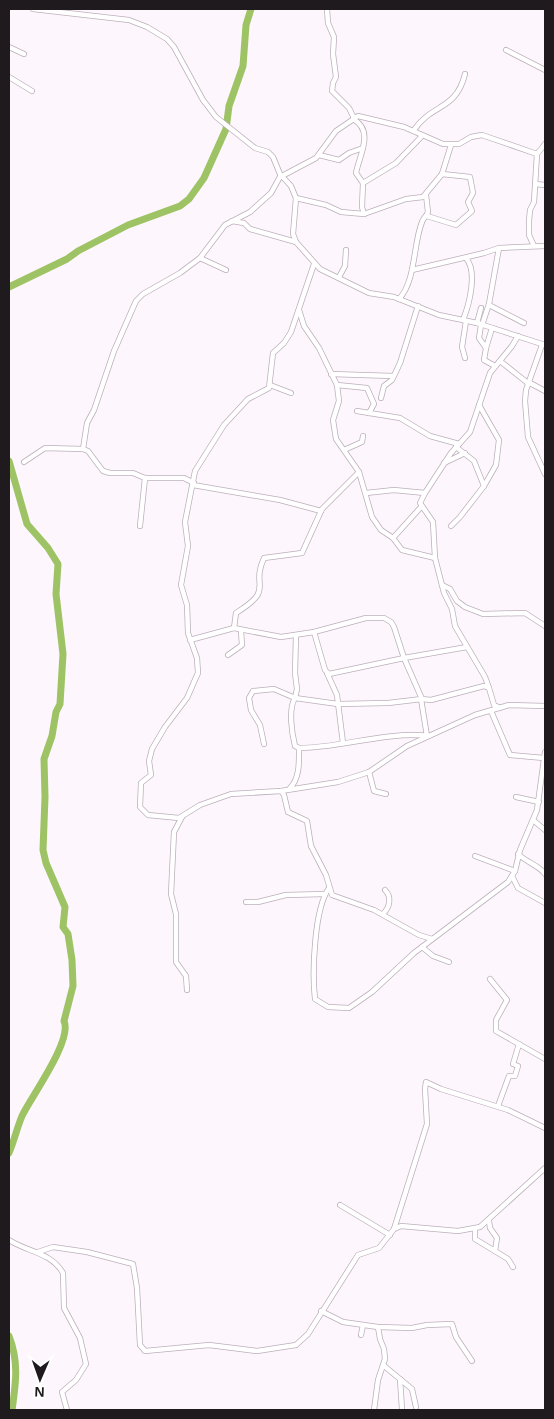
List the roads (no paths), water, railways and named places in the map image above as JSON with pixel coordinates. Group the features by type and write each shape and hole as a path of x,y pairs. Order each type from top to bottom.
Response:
{"street":[{"path":"33,9 129,20 158,33 174,47 203,100 224,122 255,148 271,154 281,176 291,186 296,198 293,234 296,242 314,264 369,293 399,298 464,321 480,324 544,345 525,396 526,430 545,474"},
{"path":"327,9 328,23 334,37 333,54 336,77 332,91 349,108 353,119 363,131 363,148 356,173 363,183 362,207 364,214"},
{"path":"9,47 24,54"},
{"path":"506,50 545,70"},
{"path":"414,130 428,115 451,102 461,88 465,74"},
{"path":"9,76 32,91"},
{"path":"83,448 87,423 94,410 114,351 136,300 180,273 200,258 217,234 231,221 250,212 271,193 281,176 319,155 336,131 353,119 362,116 414,130 438,143 451,145 482,135 537,154"},
{"path":"363,183 396,163 422,136"},
{"path":"534,246 529,235 530,210 534,202 537,154 545,144"},
{"path":"296,198 326,205 340,212 364,214 406,199 426,195 442,174 451,145"},
{"path":"319,155 340,160 349,153 363,148"},
{"path":"427,216 457,225 472,211 468,202 473,193 470,177 442,174"},
{"path":"535,184 545,185"},
{"path":"399,298 405,289 412,270 422,222 427,216 429,208 426,195"},
{"path":"231,221 244,223 250,229 296,242"},
{"path":"412,270 466,258 499,248 545,246"},
{"path":"480,324 489,305 499,248"},
{"path":"339,277 345,266 346,250"},
{"path":"200,258 226,270"},
{"path":"465,358 462,347 464,321 472,270 466,258"},
{"path":"182,817 169,818 148,815 141,811 140,803 141,783 151,775 149,761 152,749 161,732 187,698 198,673 197,658 190,640 187,605 181,585 188,546 186,522 198,464 224,425 248,399 266,391 270,385 273,353 288,338 314,264"},
{"path":"489,305 524,323"},
{"path":"381,398 384,387 391,382 418,306"},
{"path":"299,308 304,326 319,348 337,384 339,401 333,425 336,439 359,472 372,517 381,530 393,538 402,550 435,558"},
{"path":"481,308 479,339 486,348"},
{"path":"492,328 484,360 495,366"},
{"path":"420,500 444,463 470,432 486,380 518,336"},
{"path":"500,361 530,384 545,391"},
{"path":"331,374 393,376"},
{"path":"337,384 367,388 374,404 369,413"},
{"path":"270,385 291,394"},
{"path":"451,526 460,518 484,486 496,465 499,440 479,405"},
{"path":"357,411 400,418 430,436 458,445 474,461 484,486"},
{"path":"344,450 360,443 363,436"},
{"path":"24,462 40,450 52,446 83,448 88,451 104,471 122,474 133,473 145,478 184,478 194,484 289,501 320,511"},
{"path":"444,463 465,453"},
{"path":"234,628 236,613 245,608 260,594 264,558 302,553 320,511 359,472"},
{"path":"140,526 145,478"},
{"path":"366,492 394,490 416,494 425,493"},
{"path":"416,494 420,500 421,507 434,525 435,558 442,585 452,609 455,626 485,676 492,701 500,708"},
{"path":"393,538 421,507"},
{"path":"442,585 450,590 457,601 465,607 484,614 525,613 545,626"},
{"path":"190,640 234,628 281,637 314,632 366,618 384,618 391,622 394,627 404,658 421,699 429,736"},
{"path":"228,655 242,645 241,630"},
{"path":"314,632 327,673 337,695 343,743"},
{"path":"296,635 295,673 297,689 292,705 295,746 299,748 322,748 386,737 429,736"},
{"path":"327,673 334,674 404,658 467,647"},
{"path":"264,744 260,724 250,707 250,694 253,691 274,689 295,698 338,704 431,700 482,686 489,688"},
{"path":"187,990 186,976 176,962 176,914 171,894 174,832 182,817 200,805 231,794 281,791 290,788 324,785 369,772 398,751 469,718 500,708 521,704 545,706"},
{"path":"491,711 510,755 544,758"},
{"path":"290,788 297,779 299,748"},
{"path":"329,888 321,905 314,963 315,999 321,1004 336,1009 349,1008 372,992 432,939 505,885 513,873 518,854 539,802 544,783 545,752"},
{"path":"369,772 374,791 386,794"},
{"path":"281,791 284,795 288,812 307,821 311,846 326,875 332,895 383,914 419,935 432,939"},
{"path":"516,797 539,802"},
{"path":"533,820 545,830"},
{"path":"518,854 529,864 542,869 545,874"},
{"path":"474,856 513,873 518,888 545,904"},
{"path":"383,914 389,900 388,893 385,890"},
{"path":"246,902 258,902 286,895 325,894"},
{"path":"422,947 433,956 449,962"},
{"path":"490,979 507,1000 496,1020 496,1030 545,1059"},
{"path":"498,1106 509,1076 515,1076 518,1070 518,1066 513,1064 512,1060 519,1044"},
{"path":"38,1252 53,1247 87,1252 133,1264 137,1288 140,1345 145,1352 209,1345 257,1351 296,1345 308,1334 340,1286 354,1259 361,1253 378,1248 394,1229 411,1181 427,1124 426,1082 437,1088 498,1106 545,1128"},
{"path":"394,1229 407,1225 447,1230 475,1230 489,1221 545,1168"},
{"path":"340,1205 390,1235"},
{"path":"489,1221 490,1228 497,1238 495,1251"},
{"path":"475,1230 475,1238 508,1259 513,1267"},
{"path":"9,1240 23,1248 47,1256 63,1273 64,1308 80,1338 85,1355 84,1369 76,1380 62,1392 67,1410"},
{"path":"321,1312 343,1322 378,1327 412,1328 426,1324 452,1324 456,1337 472,1362"},
{"path":"361,1335 363,1325"},
{"path":"374,1410 378,1380 383,1365 384,1349 378,1327"},
{"path":"383,1365 412,1389 416,1406"},
{"path":"400,1379 402,1410"}],"waterway":[{"path":"9,287 67,259 78,251 128,225 180,206 189,199 204,178 226,129 229,106 243,66 246,25 251,9"},
{"path":"9,461 27,524 48,548 58,564 56,594 63,654 60,704 56,712 52,736 44,759 43,850 46,863 65,907 63,927 68,934 73,986 64,1021 65,1030 62,1041 50,1068 22,1116 9,1153"},
{"path":"9,1336 15,1363 12,1410"}]}
